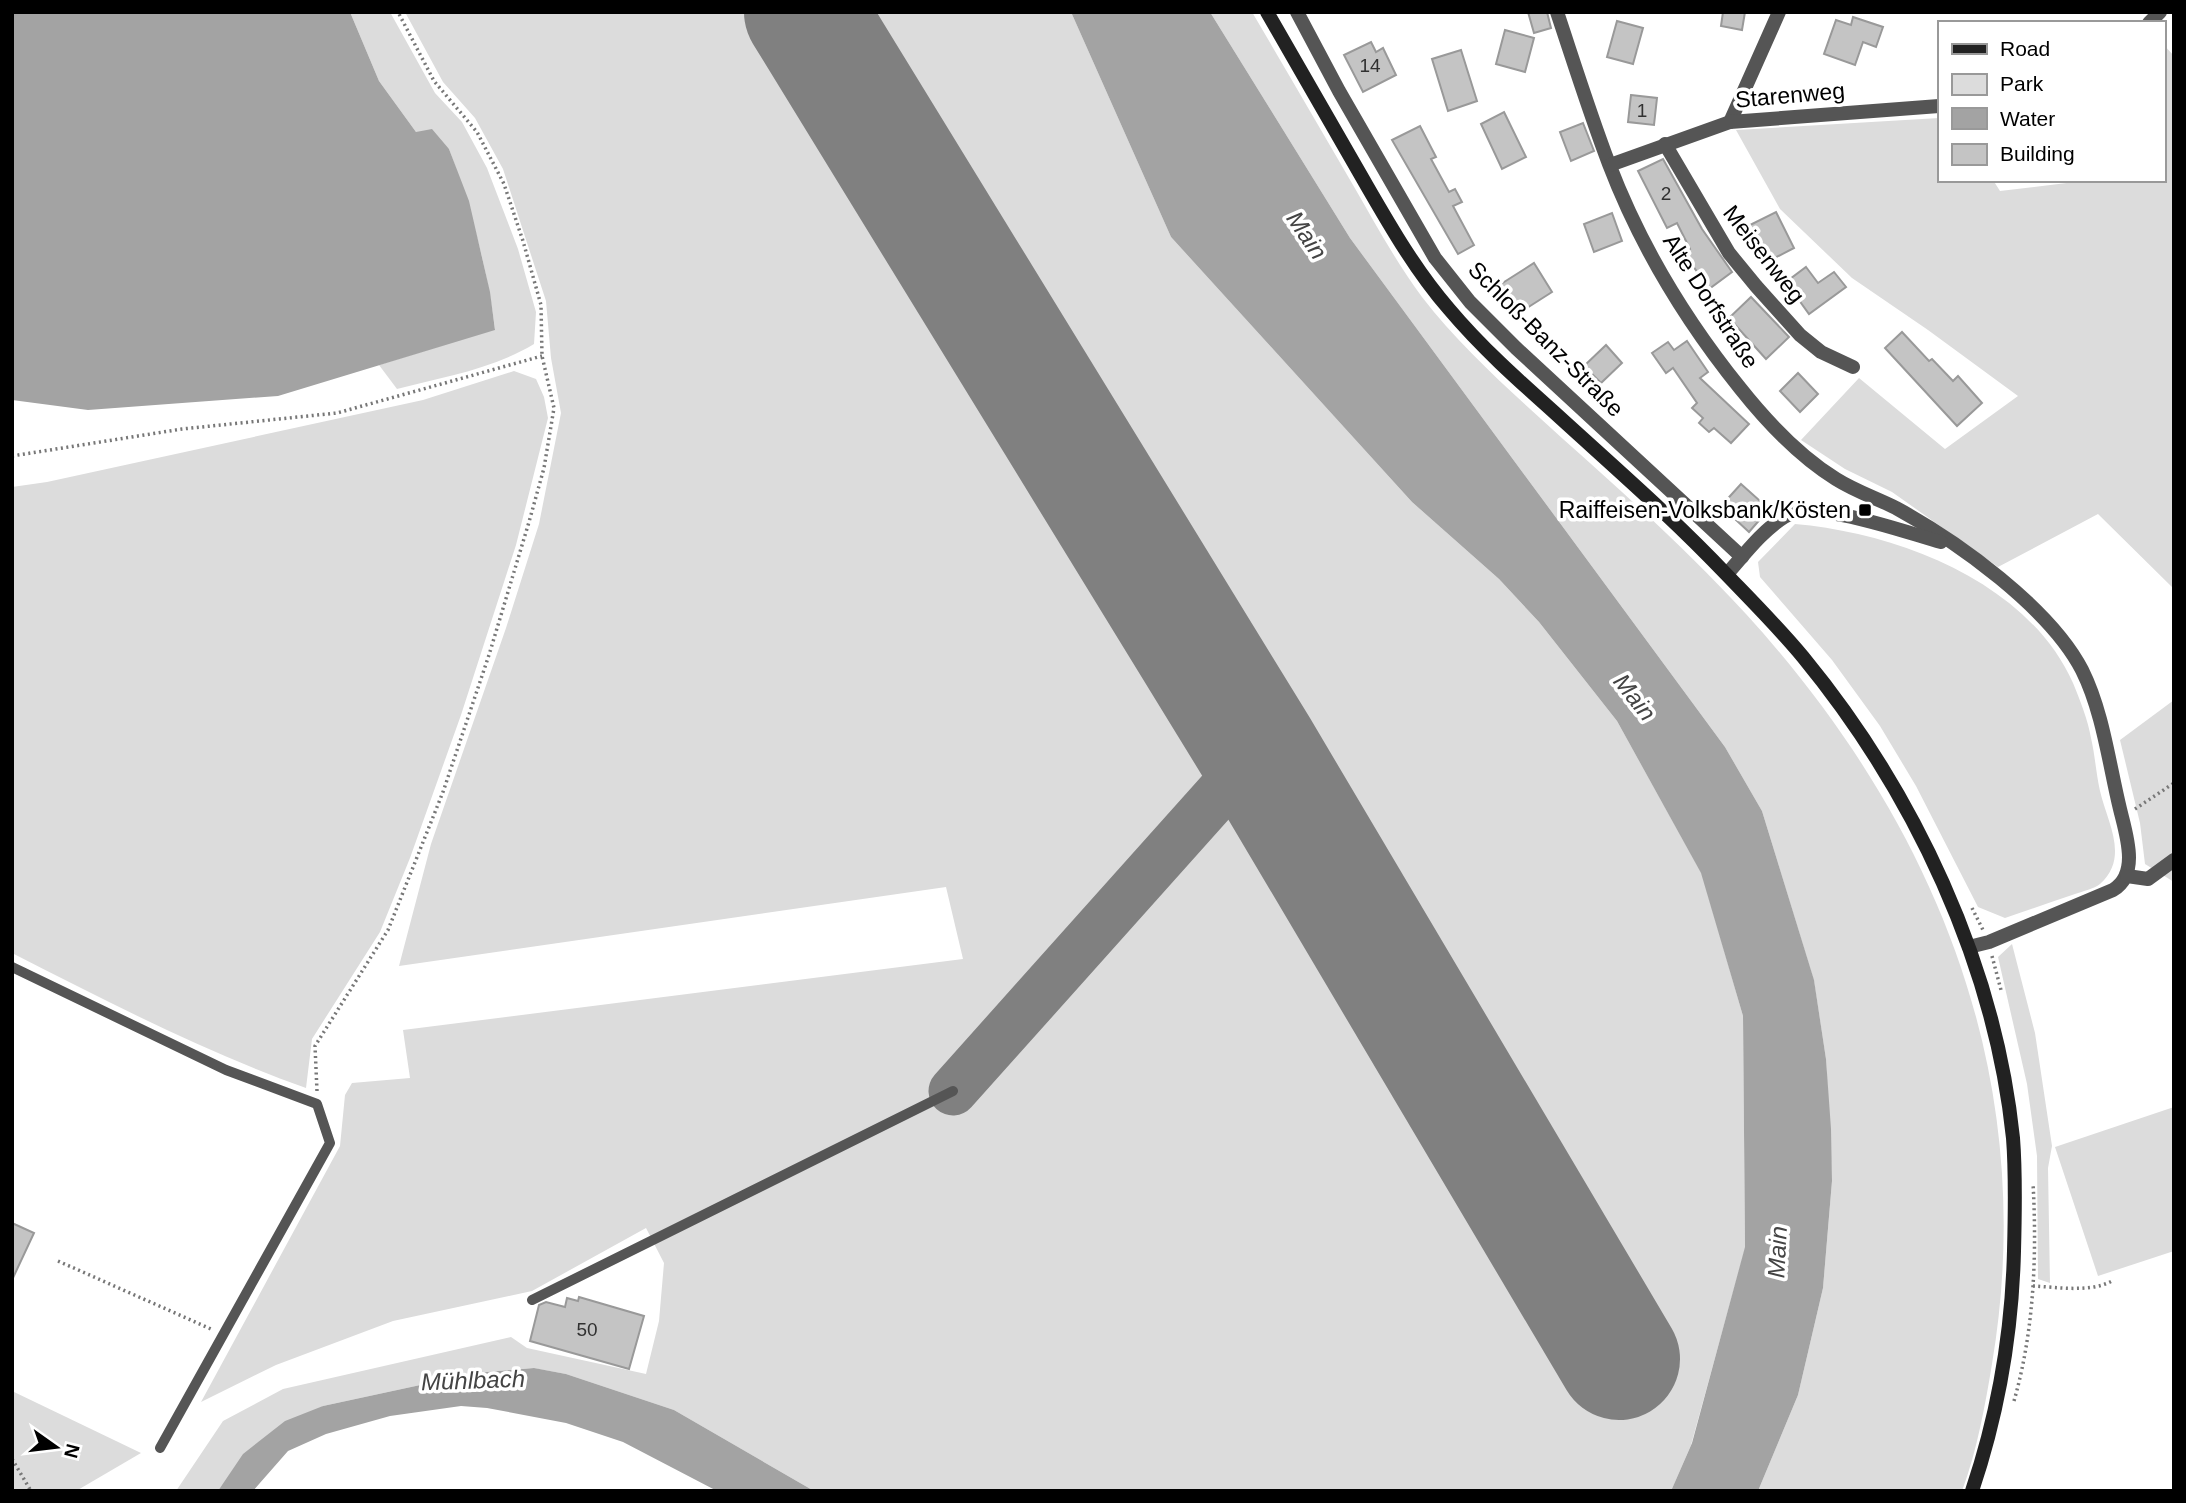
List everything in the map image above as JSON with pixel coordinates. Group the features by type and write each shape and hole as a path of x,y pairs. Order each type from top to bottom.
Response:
{"street":[{"path":"1267,12 1425,280 1495,358 1727,574 1803,657 1855,727 1926,848 1969,947 2001,1069 2012,1138 2015,1201 2013,1288 2007,1346 1992,1423 1972,1491"},
{"name":"Schloß-Banz-Straße","path":"1297,12 1339,92 1435,258 1470,302 1742,557"},
{"name":"Alte Dorfstraße","path":"1557,12 1610,165 1660,271 1701,336 1741,389 1768,421 1815,464 1837,479 1896,509 1955,546 2003,581 2058,634 2082,670 2096,710 2122,818 2129,859 2127,876"},
{"path":"1730,122 1779,12"},
{"name":"Starenweg","path":"1610,165 1730,122 1938,106"},
{"name":"Meisenweg","path":"1665,144 1729,253 1749,278 1800,335 1821,352 1853,367"},
{"path":"1727,574 1785,516 1803,510 1863,520 1955,546"},
{"path":"1969,947 1989,942 2113,890 2127,876 2148,879 2174,860"}],"lane":[{"path":"12,967 226,1070 317,1104 330,1143 159,1448"},
{"path":"532,1300 953,1091"}],"path":[{"path":"317,1104 315,1046 387,930 443,792 493,642 529,522 554,408 542,356 541,306 504,184 477,132 434,80 398,12"},
{"path":"12,456 182,429 337,413 542,356"},
{"path":"2122,818 2174,783"},
{"path":"1969,902 1989,942 2001,990"},
{"path":"2013,1408 2023,1371 2035,1270 2032,1175"},
{"path":"58,1261 223,1334"},
{"path":"2033,1286 2103,1286 2112,1281"},
{"path":"12,1459 31,1491"}],"green space":[{"path":"350,12 390,12 435,93 462,122 487,168 518,249 536,312 534,344 518,353 485,366 397,389 379,365 495,329 477,238 449,149 416,132 379,81"},
{"path":"405,12 1071,12 1171,237 1412,502 1499,579 1539,622 1617,721 1702,874 1743,1016 1745,1249 1691,1445 1671,1491 814,1491 674,1410 566,1374 533,1368 476,1373 323,1406 218,1491 176,1491 223,1421 283,1389 511,1337 527,1348 646,1374 659,1321 664,1263 646,1228 532,1291 393,1321 276,1365 201,1402 340,1146 345,1095 352,1083 410,1078 403,1030 963,959 946,887 399,966 431,844 539,524 561,413 551,358 546,301 503,169 475,118 443,82"},
{"path":"1210,12 1252,12 1386,242 1422,297 1454,335 1490,371 1657,524 1746,614 1813,695 1872,780 1920,868 1959,960 1986,1056 2001,1156 2003,1258 1992,1364 1976,1444 1962,1491 1758,1491 1798,1395 1823,1288 1832,1181 1826,1059 1814,981 1762,811 1725,747 1350,238"},
{"path":"2165,46 2174,56 2174,589 2098,514 1998,567 1892,492 1845,469 1801,440 1859,378 1945,449 2018,396 1852,278 1780,209 1736,130 1938,118 1938,182 1994,182 2000,191 2074,182 2165,182"},
{"path":"514,371 536,379 544,397 548,418 516,545 461,715 410,858 380,932 312,1039 306,1088 194,1042 12,953 12,487 47,482 423,400"},
{"path":"1795,524 1876,538 1956,569 1992,591 2025,617 2052,648 2073,683 2086,717 2100,791 2114,839 2114,862 2109,874 2100,884 2005,918 1978,907 1916,786 1880,726 1832,660 1760,577 1758,562"},
{"path":"2174,700 2174,882 2145,864 2140,823 2120,740"},
{"path":"2012,944 2035,1033 2052,1146 2048,1168 2050,1283 2038,1279 2037,1156 2027,1084 1998,957"},
{"path":"2174,1107 2174,1251 2098,1276 2055,1147"},
{"path":"12,1391 141,1453 76,1491 12,1491"}],"water":[{"path":"12,12 350,12 379,81 416,132 432,129 449,149 469,201 490,292 495,330 278,396 88,410 12,400"},
{"name":"Main","path":"1071,12 1210,12 1350,238 1725,747 1762,811 1814,980 1826,1059 1832,1181 1823,1288 1798,1395 1758,1491 1671,1491 1692,1443 1745,1247 1743,1016 1701,873 1617,721 1539,622 1499,579 1412,502 1171,237"},
{"name":"Mühlbach","path":"534,1368 566,1374 674,1410 814,1491 717,1491 623,1442 566,1423 487,1408 461,1406 390,1416 326,1434 288,1451 253,1491 218,1491 243,1454 285,1421 323,1406 476,1373"}],"building":[{"path":"1528,12 1547,12 1551,28 1534,33"},
{"path":"1723,12 1745,12 1742,30 1721,26"},
{"path":"1853,17 1883,27 1876,47 1863,42 1855,65 1824,54 1836,20 1851,25"},
{"path":"1617,21 1643,28 1633,64 1607,57"},
{"path":"1505,30 1534,38 1525,72 1496,64"},
{"path":"1371,42 1376,52 1383,48 1396,75 1363,92 1344,55"},
{"path":"1461,50 1477,101 1448,111 1432,59"},
{"path":"1631,95 1657,98 1654,125 1628,122"},
{"path":"1504,112 1526,157 1502,169 1481,124"},
{"path":"1583,123 1594,151 1571,161 1560,132"},
{"path":"1420,126 1436,157 1431,159 1449,192 1455,189 1462,202 1453,206 1474,245 1458,254 1392,140"},
{"path":"1663,159 1702,229 1732,272 1709,289 1684,253 1690,249 1677,223 1667,228 1638,171"},
{"path":"1776,212 1794,248 1765,263 1746,227"},
{"path":"1612,213 1622,241 1594,252 1584,224"},
{"path":"1534,263 1552,292 1519,313 1501,284"},
{"path":"1806,267 1818,283 1834,272 1846,287 1809,314 1786,282"},
{"path":"1751,297 1789,337 1766,359 1729,318"},
{"path":"1902,332 1929,361 1932,359 1953,381 1958,376 1982,403 1957,426 1885,348"},
{"path":"1687,341 1708,372 1700,378 1749,424 1731,443 1714,428 1709,432 1699,423 1703,418 1692,408 1697,403 1673,368 1666,373 1652,353 1668,342 1674,350"},
{"path":"1606,345 1622,363 1601,383 1584,366"},
{"path":"1798,373 1818,394 1800,412 1780,391"},
{"path":"1741,484 1769,509 1749,532 1721,506"},
{"path":"12,1223 34,1233 12,1280"},
{"path":"579,1297 644,1316 629,1369 530,1341 539,1305 546,1302 565,1307 567,1298 578,1301"}],"taxiway":[{"path":"953,1091 1258,750"}],"runway":[{"path":"805,12 1258,750 1619,1359"}],"place":[{"name":"Raiffeisen-Volksbank/Kösten","path":"1865,510"}]}
